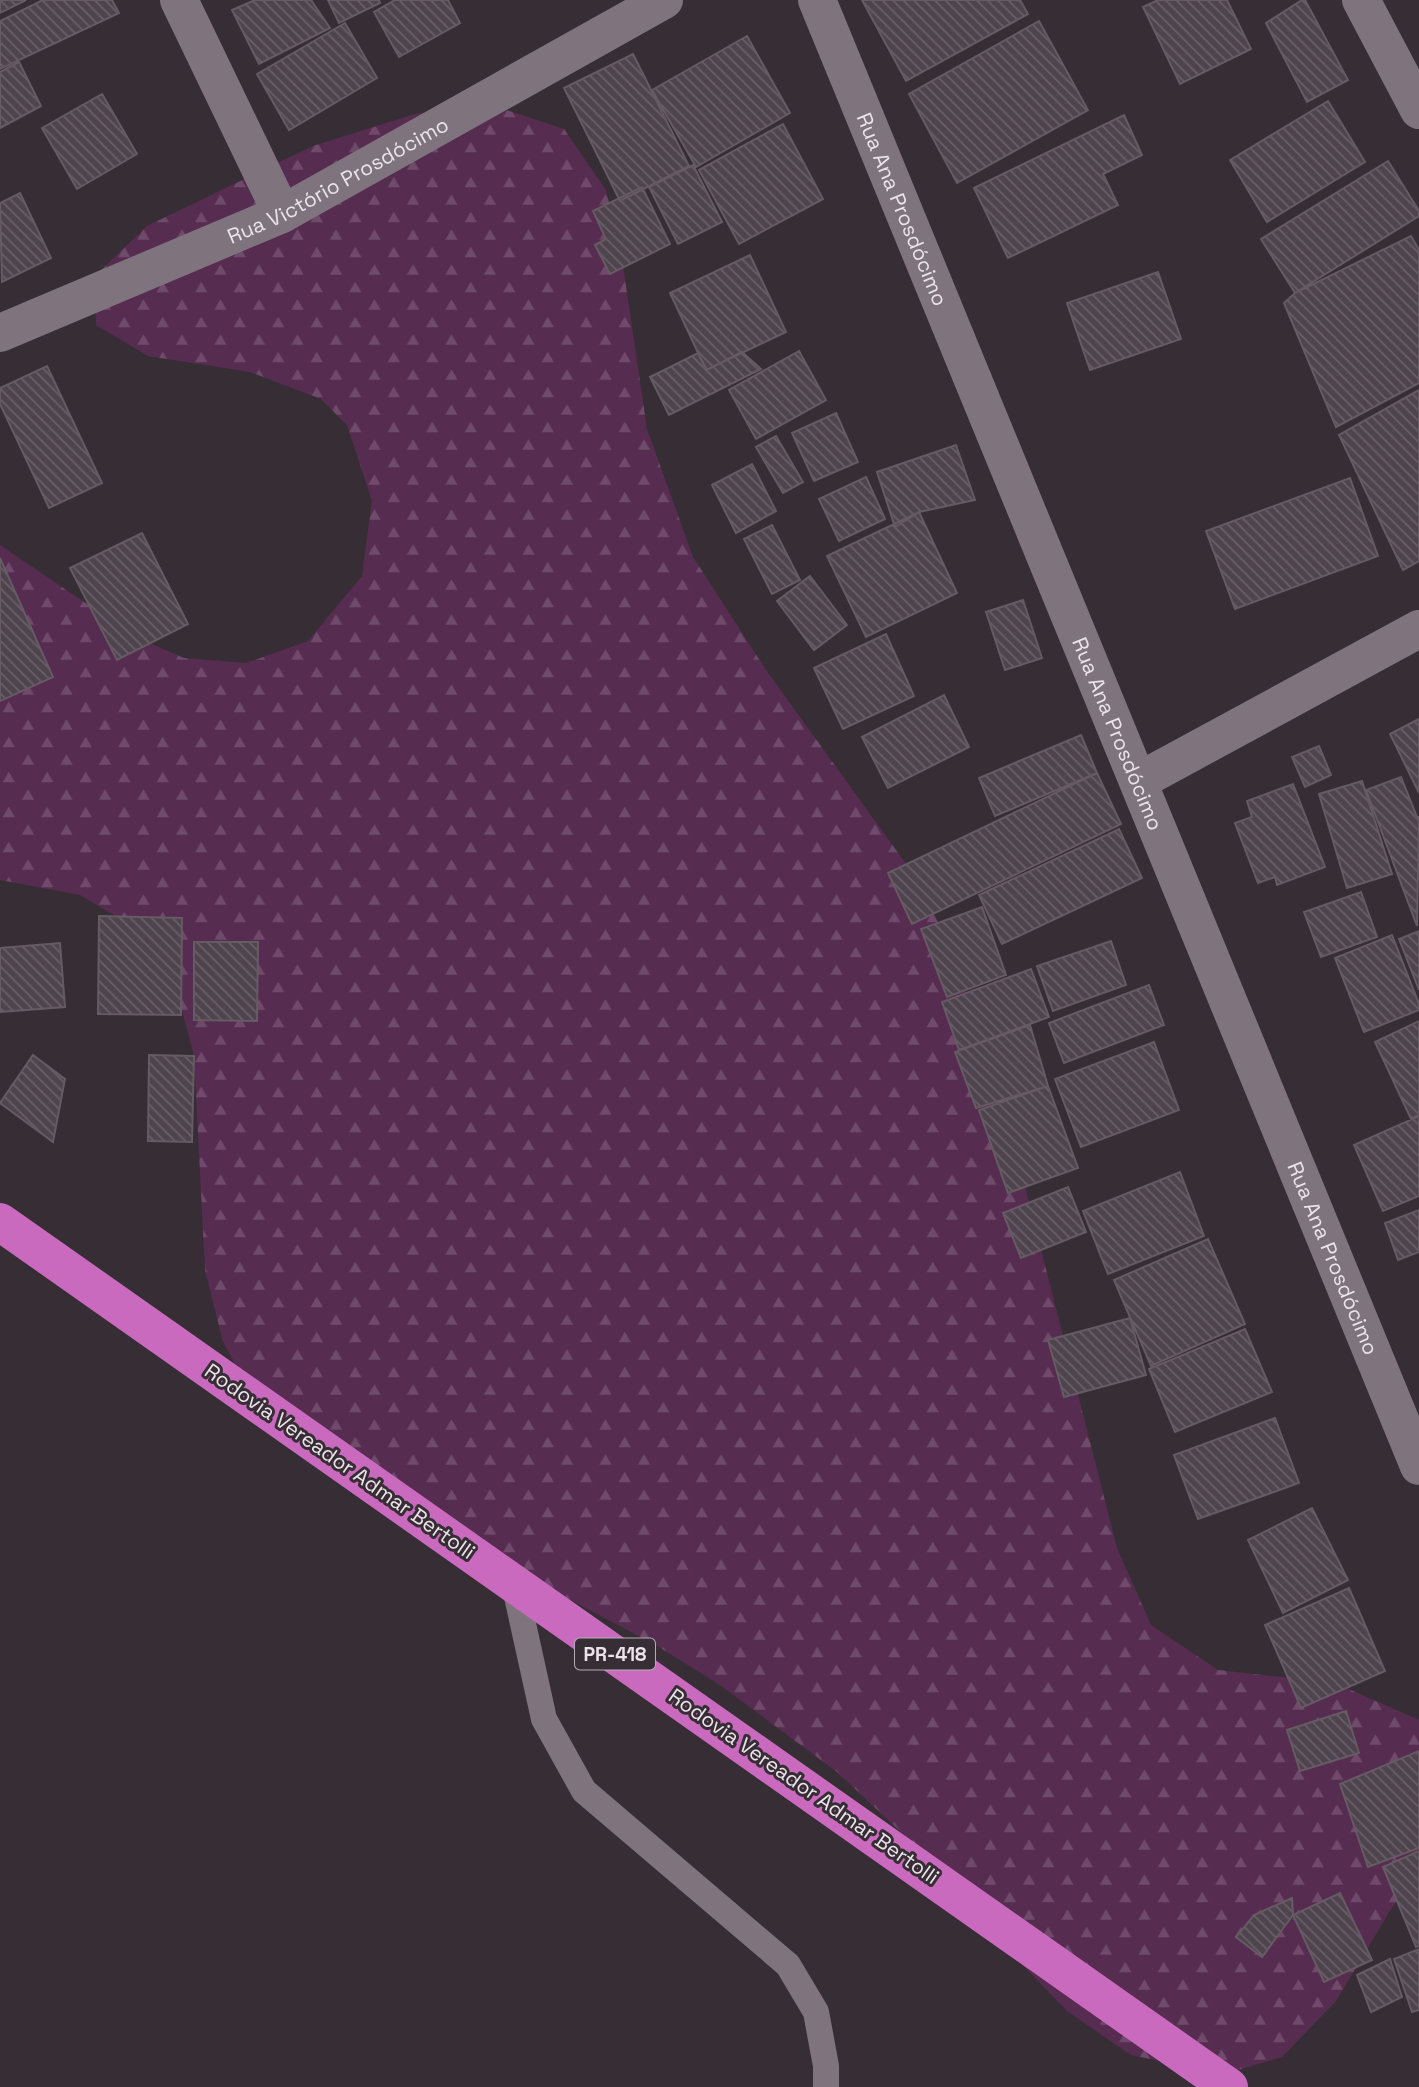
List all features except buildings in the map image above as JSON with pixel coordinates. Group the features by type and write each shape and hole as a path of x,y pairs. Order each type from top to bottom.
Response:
{"highway":[{"name":"Rodovia Vereador Admar Bertolli","path":"0,1222 1229,2087"}],"street":[{"path":"179,0 282,214"},
{"name":"Rua Victório Prosdócimo","path":"0,334 282,214 664,0"},
{"name":"Rua Ana Prosdócimo","path":"817,0 1419,1466"},
{"path":"1361,0 1419,110"},
{"path":"1139,781 1419,629"}],"lane":[{"path":"514,1583 544,1719 584,1791 788,1965 816,2012 826,2066 826,2087"}],"green space":[{"path":"491,105 564,129 606,190 621,252 647,429 693,557 766,670 909,868 948,941 1005,1108 1117,1548 1151,1625 1218,1670 1335,1683 1419,1720 1419,1872 1391,1909 1336,2001 1282,2057 1224,2074 1131,2055 1067,2011 1012,1954 933,1862 837,1772 720,1685 654,1644 394,1507 255,1400 223,1342 205,1270 194,1056 173,975 144,933 80,895 0,880 0,545 137,638 184,658 246,663 308,641 362,576 372,501 347,425 321,399 250,372 148,356 96,325 95,276 147,226 313,146 415,114"}]}
